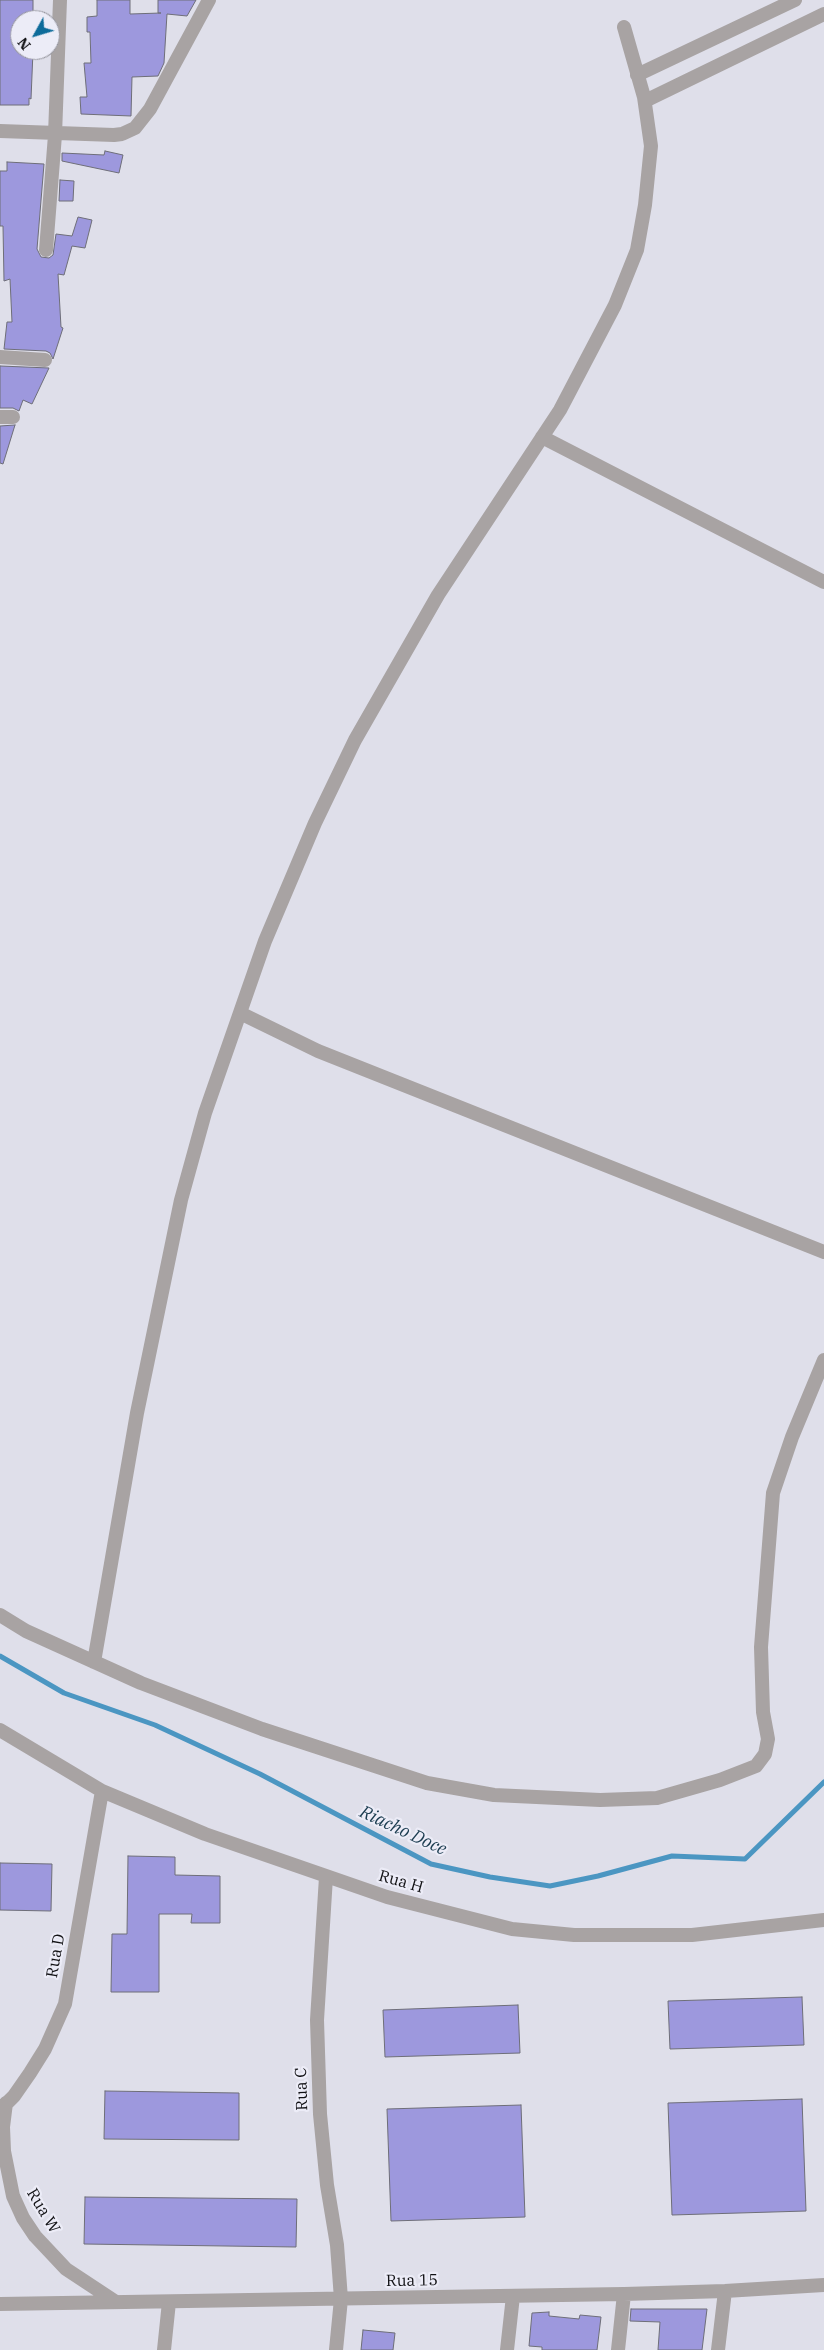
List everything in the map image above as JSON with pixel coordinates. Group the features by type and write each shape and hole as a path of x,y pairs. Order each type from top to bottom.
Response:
{"street":[{"path":"46,250 55,134 60,0"},
{"path":"0,131 114,135 122,134 135,128 150,110 209,0"},
{"path":"637,76 795,0"},
{"path":"645,101 824,14"},
{"path":"94,1662 137,1413 182,1200 205,1113 265,941 311,832 355,740 438,595 560,410 615,305 637,250 645,205 651,146 645,101 624,28"},
{"path":"0,357 45,360"},
{"path":"542,437 824,582"},
{"path":"240,1013 318,1050 824,1252"},
{"path":"0,1615 26,1631 141,1683 262,1730 427,1783 494,1795 600,1800 657,1798 720,1780 756,1766 765,1754 768,1739 763,1712 761,1647 773,1493 792,1437 824,1360"},
{"name":"Rua H","path":"0,1730 102,1791 205,1834 326,1877 396,1899 512,1929 574,1935 692,1935 824,1920"},
{"name":"Rua D","path":"3,2107 45,2049 65,2004 102,1791"},
{"name":"Rua C","path":"326,1877 318,1997 318,2082 326,2185 337,2245 341,2299 336,2350"},
{"name":"Rua W","path":"3,2107 4,2151 13,2196 23,2218 35,2236 66,2270 116,2302"},
{"name":"Rua 15","path":"0,2304 624,2294 725,2291 824,2285"},
{"path":"718,2350 725,2291"},
{"path":"618,2350 624,2294"},
{"path":"507,2350 512,2296"},
{"path":"164,2350 169,2302"}],"building":[{"path":"0,0 33,0 33,10 10,10 10,60 33,60 31,99 29,98 29,105 0,105"},
{"path":"97,0 130,0 130,14 161,13 158,13 158,0 196,0 187,16 167,14 164,63 158,76 132,77 131,116 81,114 80,97 87,97 84,63 91,63 90,32 87,32 87,17 97,16"},
{"path":"105,151 123,155 119,173 62,161 62,153 104,155"},
{"path":"7,162 44,164 37,249 41,257 49,258 53,255 56,234 72,236 78,217 92,220 85,248 72,246 64,275 58,274 61,327 63,328 53,359 50,353 46,351 4,349 7,322 12,322 10,279 4,281 3,226 0,226 0,171 7,171"},
{"path":"60,180 74,181 73,201 59,201"},
{"path":"0,366 49,368 32,404 23,400 19,411 13,408 0,408"},
{"path":"15,425 3,464 0,463 0,426"},
{"path":"128,1856 175,1857 175,1875 220,1876 220,1923 191,1923 192,1914 159,1914 159,1992 111,1992 112,1934 127,1934"},
{"path":"0,1863 52,1864 51,1911 0,1910"},
{"path":"802,1997 804,2045 670,2049 668,2001"},
{"path":"518,2005 520,2053 385,2057 383,2010"},
{"path":"105,2091 239,2093 239,2140 104,2139"},
{"path":"802,2099 806,2211 672,2215 668,2103"},
{"path":"521,2105 525,2217 391,2221 387,2109"},
{"path":"85,2197 297,2199 296,2247 84,2244"},
{"path":"631,2309 707,2309 702,2350 658,2350 660,2322 630,2321"},
{"path":"549,2312 549,2316 579,2319 580,2315 601,2317 597,2350 542,2350 542,2347 529,2346 532,2313"},
{"path":"363,2330 395,2333 393,2350 361,2350"}],"waterway":[{"name":"Riacho Doce","path":"0,1656 64,1693 155,1725 260,1774 431,1864 490,1877 550,1886 598,1876 672,1856 745,1859 824,1782"}]}
